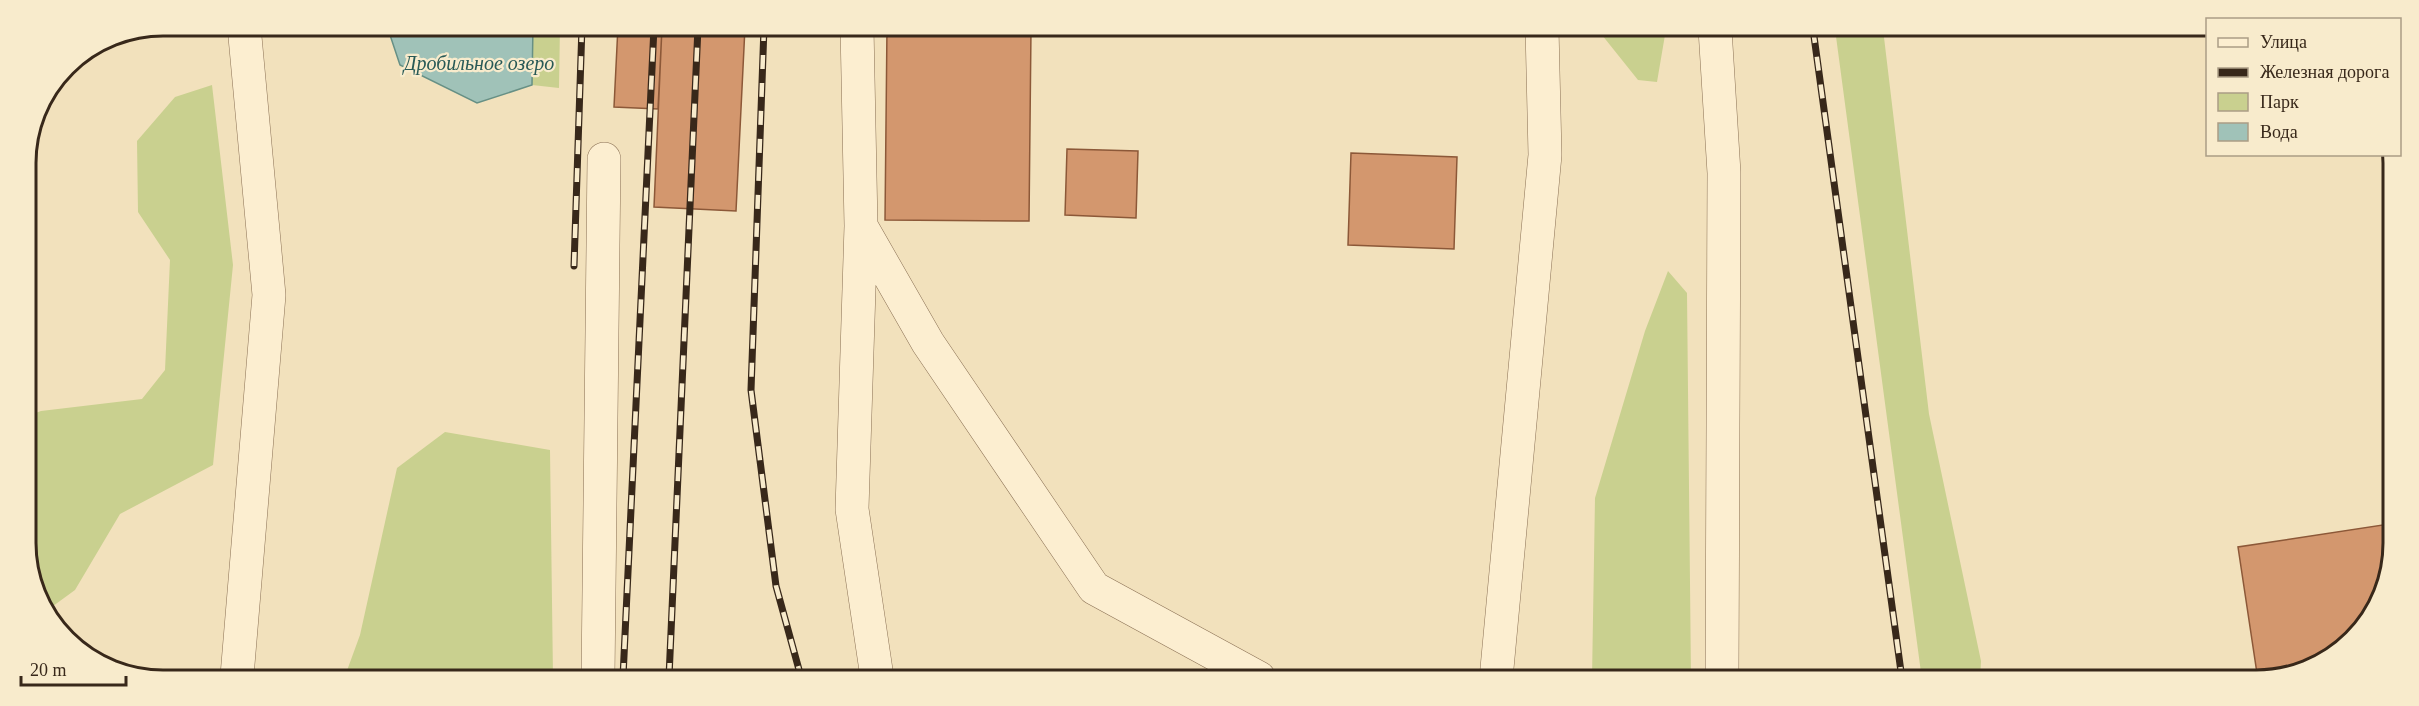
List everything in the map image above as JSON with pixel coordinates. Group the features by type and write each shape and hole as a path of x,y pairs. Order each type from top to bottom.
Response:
{"street":[{"path":"237,670 268,295 245,36"},
{"path":"857,36 861,226 852,509 876,670"},
{"path":"1497,670 1545,156 1542,36"},
{"path":"1715,36 1724,173 1722,670"},
{"path":"598,670 604,159"},
{"path":"861,226 928,343 1094,588 1244,670"}],"green space":[{"path":"533,36 560,36 559,88 532,85"},
{"path":"1603,36 1665,36 1657,82 1638,80"},
{"path":"1836,36 1884,36 1929,414 1981,661 1981,670 1921,670"},
{"path":"212,85 233,265 213,465 120,514 75,590 53,606 43,584 37,560 36,413 142,399 165,370 170,260 138,212 137,141 175,97"},
{"path":"1668,271 1687,293 1691,670 1592,670 1595,498 1645,331"},
{"path":"445,432 550,450 553,670 347,670 360,635 397,468"}],"water":[{"name":"Дробильное озеро","path":"390,36 533,36 532,85 477,103 400,65"}],"building":[{"path":"618,36 662,36 658,109 614,107"},
{"path":"662,36 745,36 736,211 654,207"},
{"path":"887,36 1031,36 1029,221 885,220"},
{"path":"1067,149 1138,151 1136,218 1065,215"},
{"path":"1351,153 1457,157 1454,249 1348,245"},
{"path":"2383,525 2379,576 2362,614 2346,633 2320,653 2281,668 2256,670 2238,547"}],"railway":[{"path":"574,266 582,36"},
{"path":"623,670 654,36"},
{"path":"669,670 698,36"},
{"path":"764,36 751,390 776,586 799,670"},
{"path":"1814,36 1901,670"}]}
